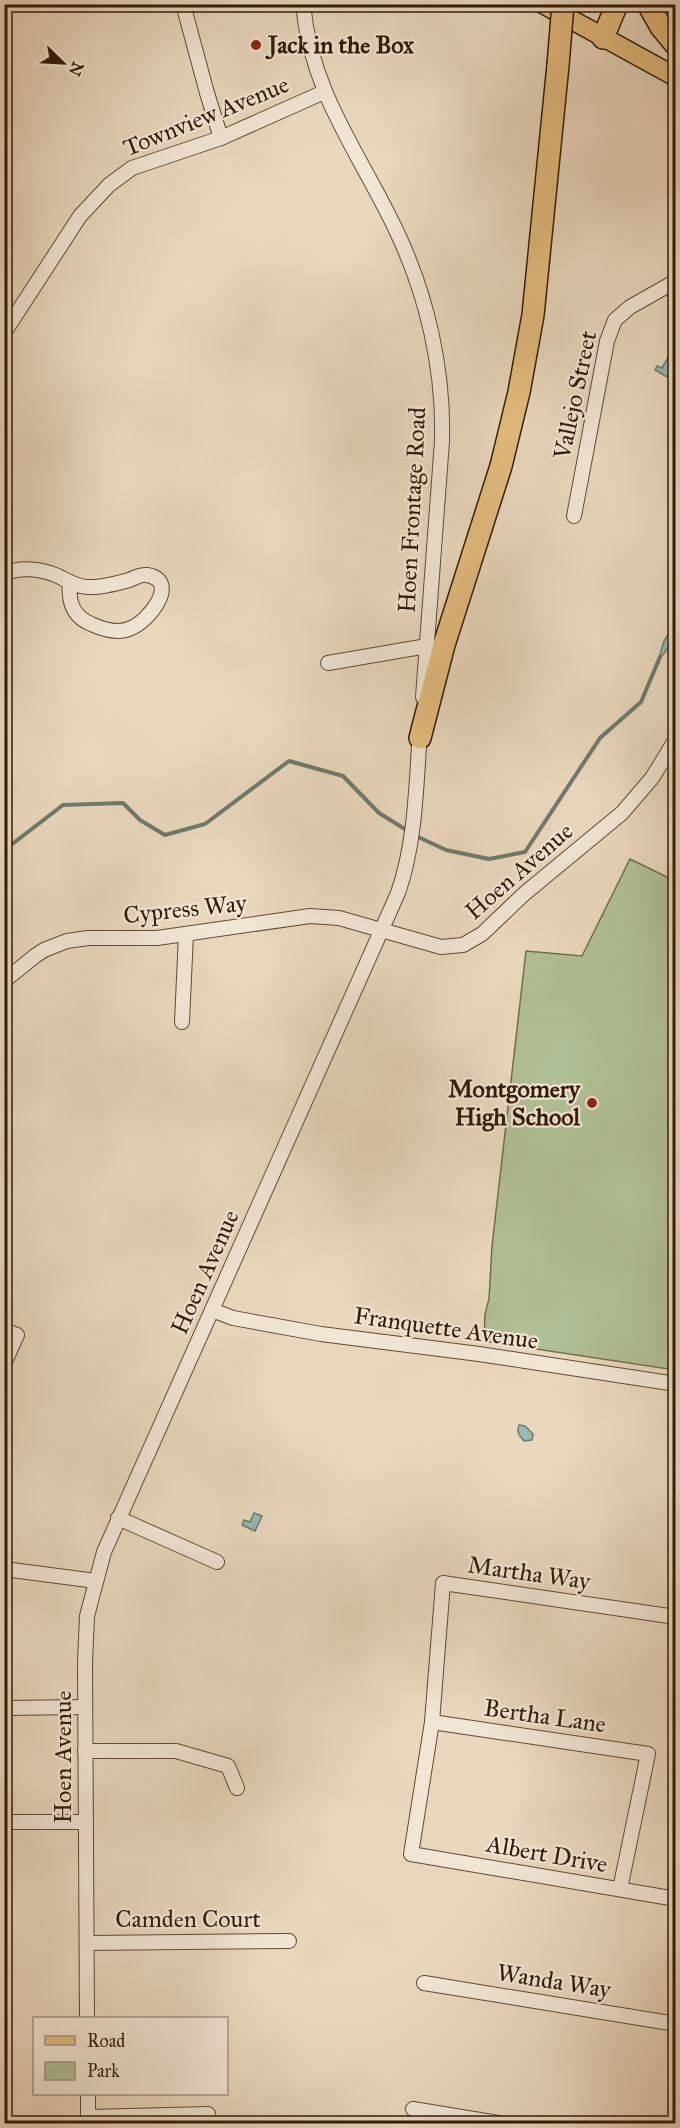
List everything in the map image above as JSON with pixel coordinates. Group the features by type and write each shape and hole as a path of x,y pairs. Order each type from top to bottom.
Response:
{"highway":[{"path":"420,738 444,645 501,466 523,372 533,315 563,4"},
{"path":"603,38 617,4"},
{"path":"648,4 675,45"}],"main road":[{"path":"543,4 675,77"}],"street":[{"path":"183,4 221,138"},
{"name":"Hoen Frontage Road","path":"303,4 311,50 324,92 403,244 421,295 437,358 442,407 442,441 414,810 407,862 398,893 381,931"},
{"name":"Townview Avenue","path":"4,333 80,216 109,185 132,168 221,138 324,92"},
{"name":"Vallejo Street","path":"574,516 607,342 615,321 630,306 675,281"},
{"path":"4,574 14,570 33,570 55,575 89,588 148,575 160,583 160,601 151,613 133,628 113,630 91,624 75,614 69,596 69,582"},
{"path":"328,663 427,646"},
{"name":"Hoen Avenue","path":"87,2017 85,1707 87,1616 96,1581 104,1552 118,1518 381,931 441,947 463,945 476,939 524,894 630,805 652,778 675,739"},
{"name":"Cypress Way","path":"4,981 44,950 67,941 88,938 149,939 322,916 339,918 381,931"},
{"path":"183,1022 186,934"},
{"name":"Franquette Avenue","path":"212,1310 233,1318 321,1334 675,1383"},
{"path":"4,1329 17,1335 4,1364"},
{"path":"118,1518 217,1562"},
{"path":"4,1569 96,1581"},
{"name":"Martha Way","path":"432,1722 443,1583 675,1617"},
{"path":"4,1708 85,1707"},
{"name":"Albert Drive","path":"432,1722 411,1854 675,1899"},
{"name":"Bertha Lane","path":"432,1722 648,1754 620,1889"},
{"path":"86,1751 176,1751 228,1766 237,1788"},
{"path":"4,1822 85,1822"},
{"name":"Camden Court","path":"87,1943 289,1941"},
{"name":"Wanda Way","path":"424,1983 675,2024"},
{"path":"88,2095 88,2120 208,2114"},
{"path":"413,2109 504,2124"}],"green space":[{"name":"Montgomery High School","path":"630,859 675,881 675,1370 484,1341 492,1246 526,951 582,956"}],"water":[{"path":"669,356 675,359 667,377 655,370 657,366 662,368"},
{"path":"675,623 675,639 658,661 664,641"},
{"path":"519,1425 525,1426 533,1434 532,1440 524,1441 518,1432"},
{"path":"254,1513 262,1516 255,1531 242,1525 244,1520 250,1522"}],"waterway":[{"path":"414,835 446,850 489,859 525,852 600,738 641,702 660,657"},
{"path":"4,846 11,845 63,805 123,803 140,820 165,835 205,824 289,761 343,776 379,813 408,831"}],"place":[{"name":"Jack in the Box","path":"256,45"},
{"name":"Montgomery High School","path":"592,1103"}]}
